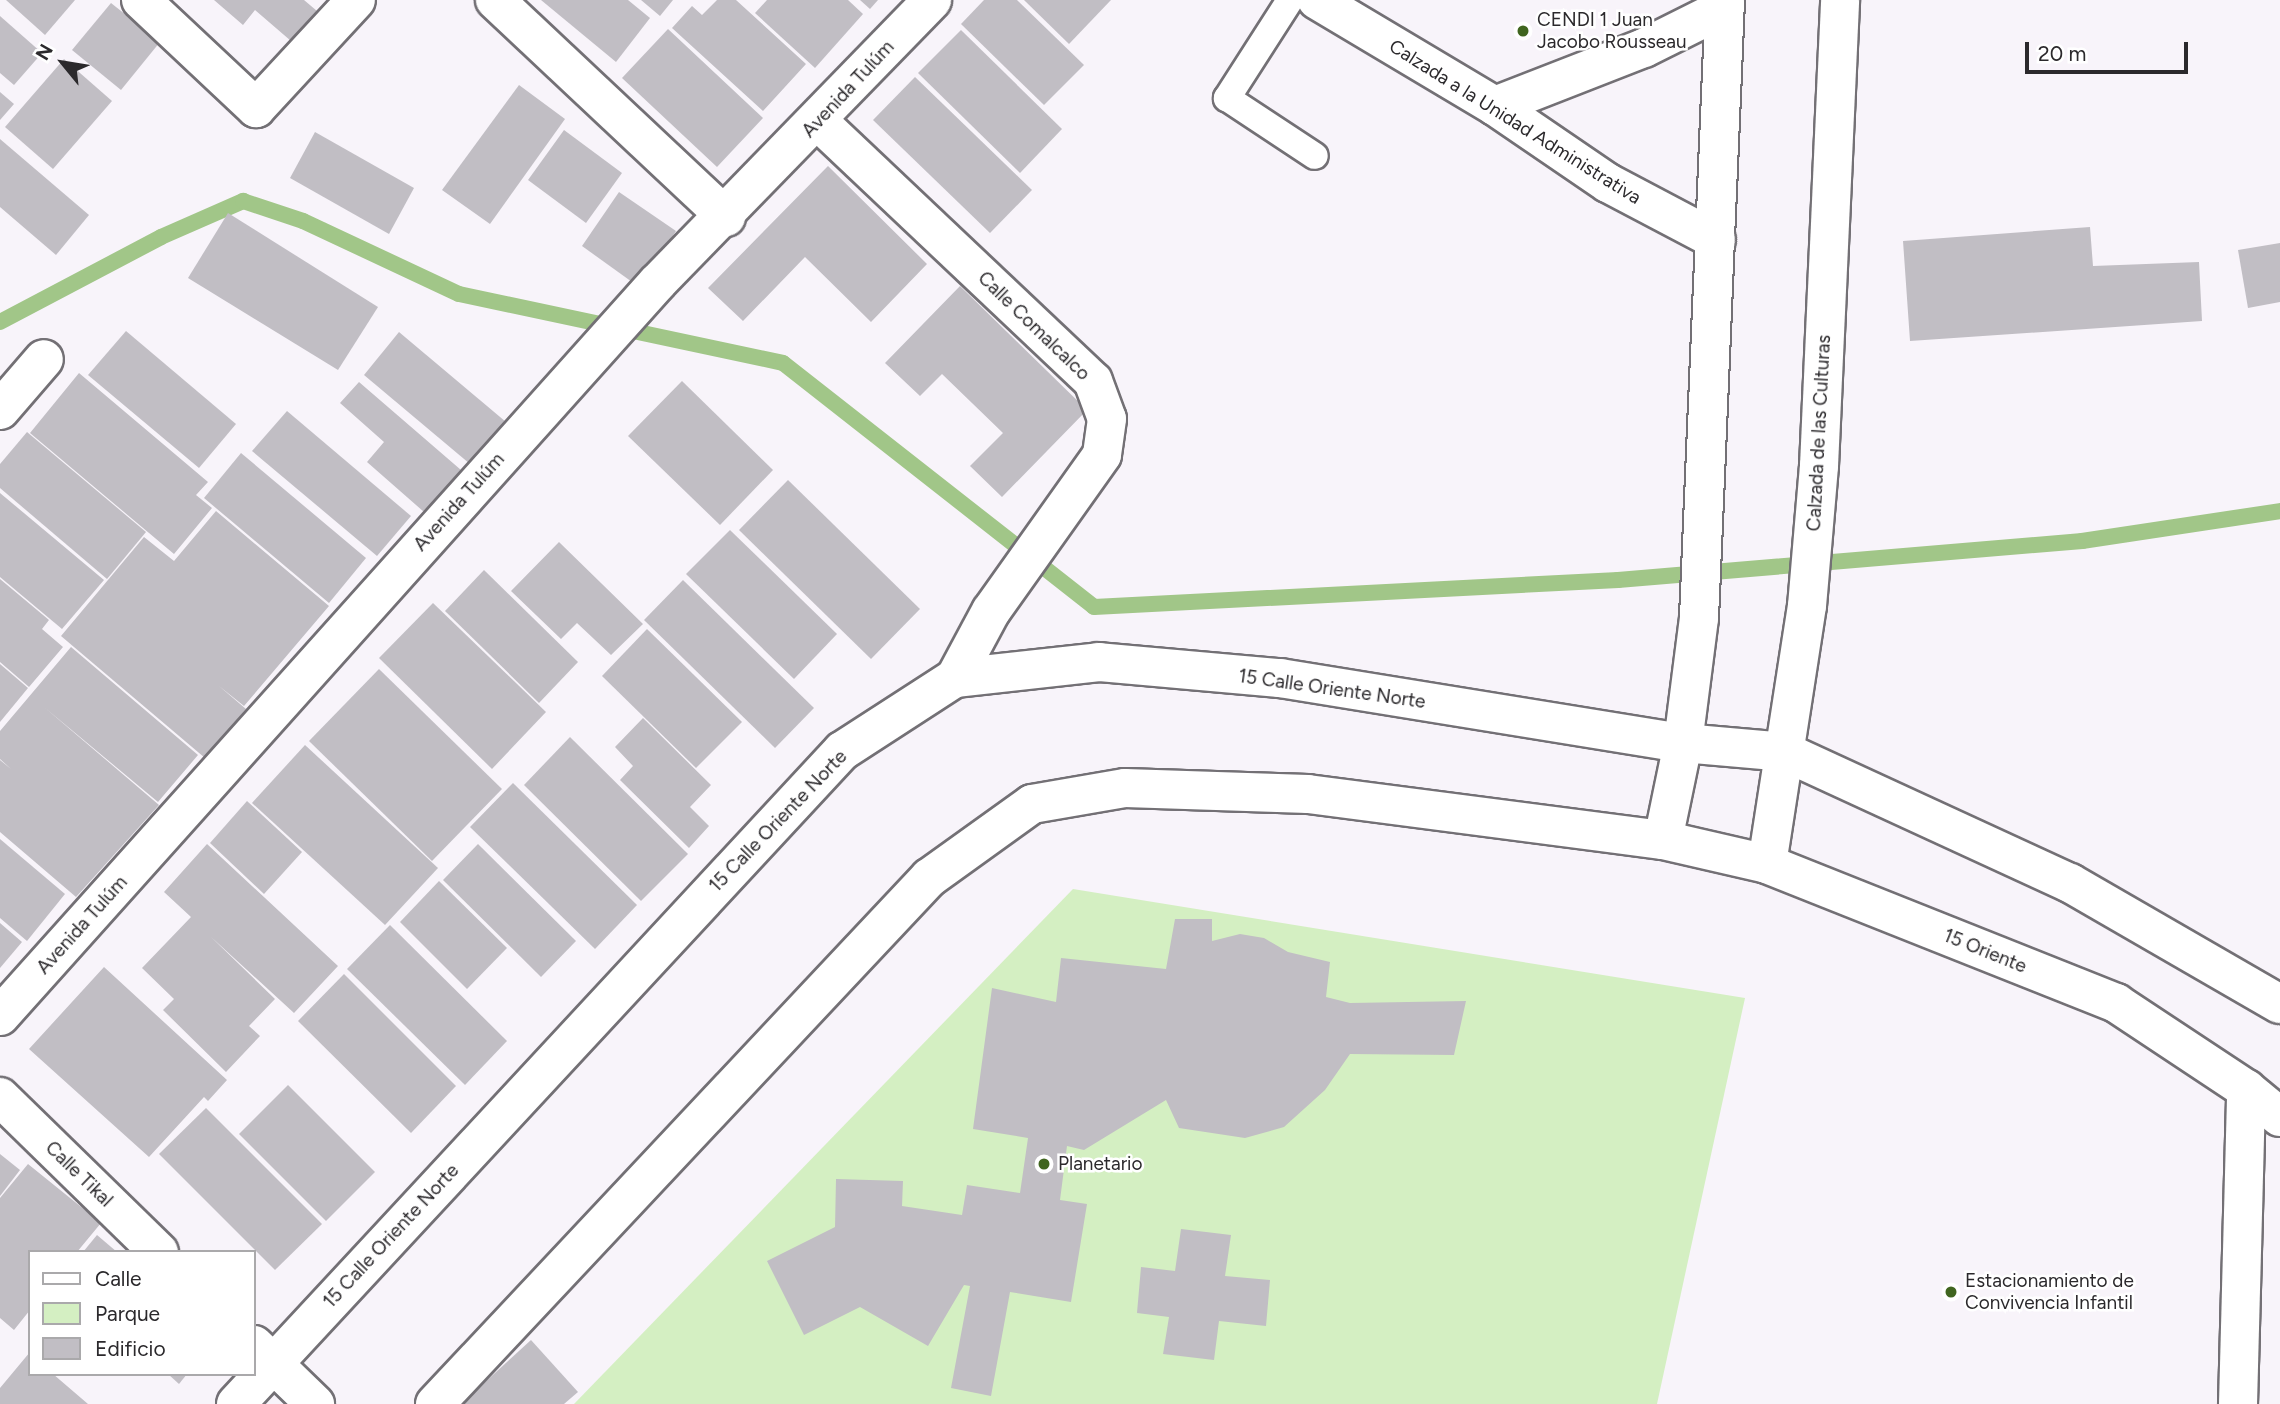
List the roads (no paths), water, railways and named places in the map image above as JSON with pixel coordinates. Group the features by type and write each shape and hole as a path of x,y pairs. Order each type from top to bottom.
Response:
{"main road":[{"path":"141,0 256,108 356,0"},
{"path":"495,0 726,217"},
{"name":"Avenida Tulúm","path":"0,1016 578,369 658,282 726,217 932,0"},
{"name":"Calzada a la Unidad Administrativa","path":"1317,0 1495,106 1608,183 1716,240"},
{"name":"Calzada de las Culturas","path":"1767,864 1807,606 1819,466 1840,0"},
{"path":"1495,106 1644,48 1724,4"},
{"path":"435,1404 929,878 1032,804 1125,788 1308,794 1663,840 1683,743 1699,618 1724,4"},
{"name":"Calle Comalcalco","path":"818,121 1093,382 1107,419 1102,455 991,611 955,678"},
{"path":"0,410 44,359"},
{"name":"15 Calle Oriente Norte","path":"263,1354 842,751 955,678 1099,662 1280,678 1683,743"},
{"path":"1683,743 1785,752 2070,883 2280,1004"},
{"name":"15 Oriente","path":"1663,840 1767,864 2116,1003 2246,1089 2280,1117"},
{"path":"2238,1404 2246,1089"},
{"name":"Calle Tikal","path":"0,1097 157,1250"},
{"path":"263,1354 315,1404"},
{"name":"15 Calle Oriente Norte","path":"236,1404 251,1376"}],"lane":[{"path":"1290,0 1227,97 1315,156"}],"waterway":[{"path":"0,322 161,237 243,201 303,221 459,294 783,363 1094,607 1618,580 2082,541 2280,511"}],"place":[{"name":"CENDI 1 Juan Jacobo Rousseau","path":"1523,31"},
{"name":"Planetario","path":"1044,1164"},
{"name":"Estacionamiento de Convivencia Infantil","path":"1951,1292"}]}
